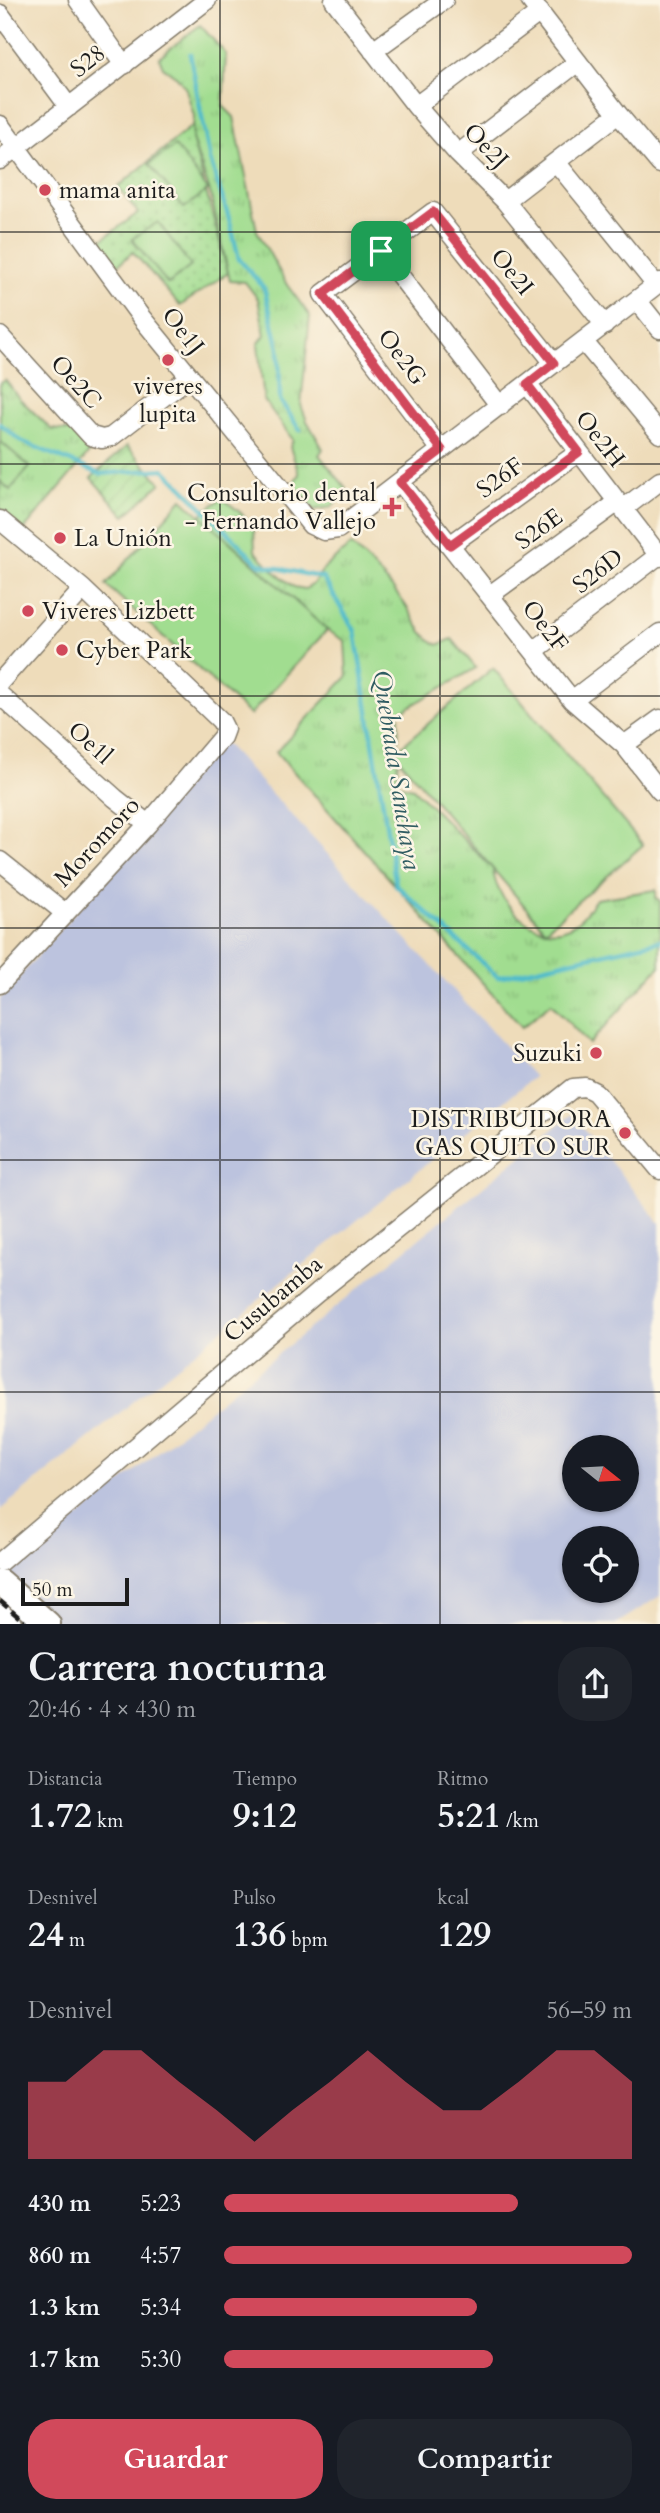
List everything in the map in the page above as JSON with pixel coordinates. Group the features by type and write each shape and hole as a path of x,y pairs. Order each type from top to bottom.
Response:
{"main road":[{"path":"0,1582 48,1624"},
{"path":"0,1616 9,1624"}],"street":[{"path":"78,0 124,65"},
{"name":"S28","path":"0,160 206,0"},
{"name":"Oe2J","path":"334,0 416,106 458,154 505,201 605,326"},
{"path":"373,51 444,0"},
{"path":"416,106 535,6 660,164"},
{"path":"0,14 69,107"},
{"path":"458,154 578,62"},
{"path":"505,201 618,114"},
{"name":"Oe1J","path":"0,125 141,317 311,525 324,531 338,528 400,482"},
{"path":"400,482 658,284 556,162"},
{"name":"Oe2I","path":"381,251 433,212 554,363"},
{"path":"381,251 500,406"},
{"name":"Oe2G","path":"381,251 323,294 442,450"},
{"path":"637,300 660,329"},
{"name":"Oe2C","path":"0,336 91,436 102,439 111,437 188,377"},
{"path":"583,341 660,434"},
{"name":"Oe2H","path":"527,384 659,556"},
{"name":"S26F","path":"450,545 579,452"},
{"name":"S26E","path":"490,595 620,505 660,481"},
{"name":"Oe2F","path":"400,482 572,700 624,745 660,791"},
{"path":"0,520 83,589 0,682"},
{"name":"S26D","path":"534,652 659,556"},
{"name":"Moromoro","path":"0,984 148,824 222,737 225,729 221,721 83,589"},
{"path":"572,700 660,633"},
{"name":"Oe1l","path":"0,695 148,824"},
{"path":"624,745 660,719"},
{"path":"0,861 65,913"},
{"name":"Cusubamba","path":"0,1562 317,1293 573,1088 585,1087 595,1093 660,1170"}],"shaded area":[{"path":"223,741 534,1077 0,1510 0,999"},
{"path":"572,1114 660,1223 660,1596 616,1624 42,1624 0,1581"}],"green space":[{"path":"200,25 226,54 223,106 234,117 257,231 287,285 310,316 301,405 323,449 319,455 347,489 332,507 314,510 292,485 299,474 290,447 293,440 264,400 258,344 265,335 258,299 245,282 230,281 210,192 192,139 194,116 186,89 177,77 163,67 159,57"},
{"path":"193,125 192,139 228,273 180,306 133,252 118,265 100,241 138,213 118,187"},
{"path":"175,146 208,190 184,208 149,164"},
{"path":"158,222 191,266 168,284 132,239"},
{"path":"5,380 51,429 71,431 94,447 24,530 0,509 0,383"},
{"path":"0,441 30,467 10,490 0,481"},
{"path":"127,446 161,483 125,516 91,478"},
{"path":"222,498 241,513 254,529 255,551 294,587 305,589 312,585 325,567 351,545 392,587 426,636 438,645 452,639 476,668 399,713 397,784 413,788 493,869 501,894 519,916 543,929 556,930 578,922 596,899 656,890 656,898 660,901 660,966 589,1044 551,1003 522,1027 276,752 347,677 345,641 327,630 200,515"},
{"path":"182,499 327,630 250,715 106,585"},
{"path":"493,668 643,845 545,930 394,753"}],"waterway":[{"name":"Quebrada Sanchaya","path":"190,54 210,160 239,259 264,288 279,349 280,400 300,430"},
{"name":"Quebrada Sanchaya","path":"0,424 21,441 100,474 164,469 259,564 323,578 355,631 396,885 498,977 660,941"}],"railway":[{"path":"0,1601 27,1624"}],"place":[{"name":"mama anita","path":"45,190"},
{"name":"viveres lupita","path":"168,360"},
{"name":"Consultorio dental - Fernando Vallejo","path":"392,507"},
{"name":"La Unión","path":"60,538"},
{"name":"Viveres Lizbett","path":"28,611"},
{"name":"Cyber Park","path":"62,650"},
{"name":"Suzuki","path":"596,1053"},
{"name":"DISTRIBUIDORA GAS QUITO SUR","path":"625,1133"}],"route":[{"path":"433,212 554,363 527,384 579,452 450,545 400,482 442,450 323,294 381,251 433,212"}]}
